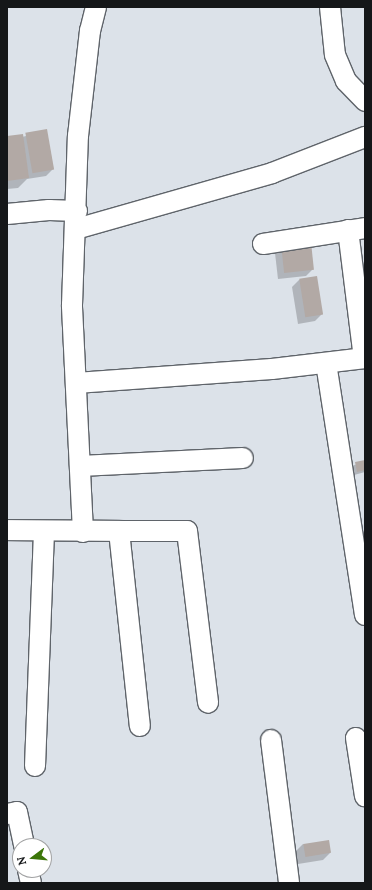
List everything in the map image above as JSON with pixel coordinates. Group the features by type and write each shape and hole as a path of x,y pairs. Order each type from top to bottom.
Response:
{"street":[{"path":"83,532 72,305 78,136 90,31 96,7"},
{"path":"330,7 336,54 346,81 365,101"},
{"path":"7,214 49,210 76,220 272,173 365,137"},
{"path":"76,383 326,363 364,358 356,229 264,244"},
{"path":"326,363 365,615"},
{"path":"80,466 243,458"},
{"path":"7,530 44,532 187,531 208,703"},
{"path":"119,531 140,726"},
{"path":"35,766 44,532"},
{"path":"356,738 365,796"},
{"path":"271,740 290,883"},
{"path":"7,814 18,812 23,838"}],"building":[{"path":"47,129 54,169 32,173 25,133"},
{"path":"23,134 29,178 7,181 7,136"},
{"path":"311,242 314,270 284,273 281,245"},
{"path":"317,276 323,315 305,317 299,279"},
{"path":"365,460 365,470 357,472 355,462"},
{"path":"329,840 331,853 305,857 303,844"}]}
